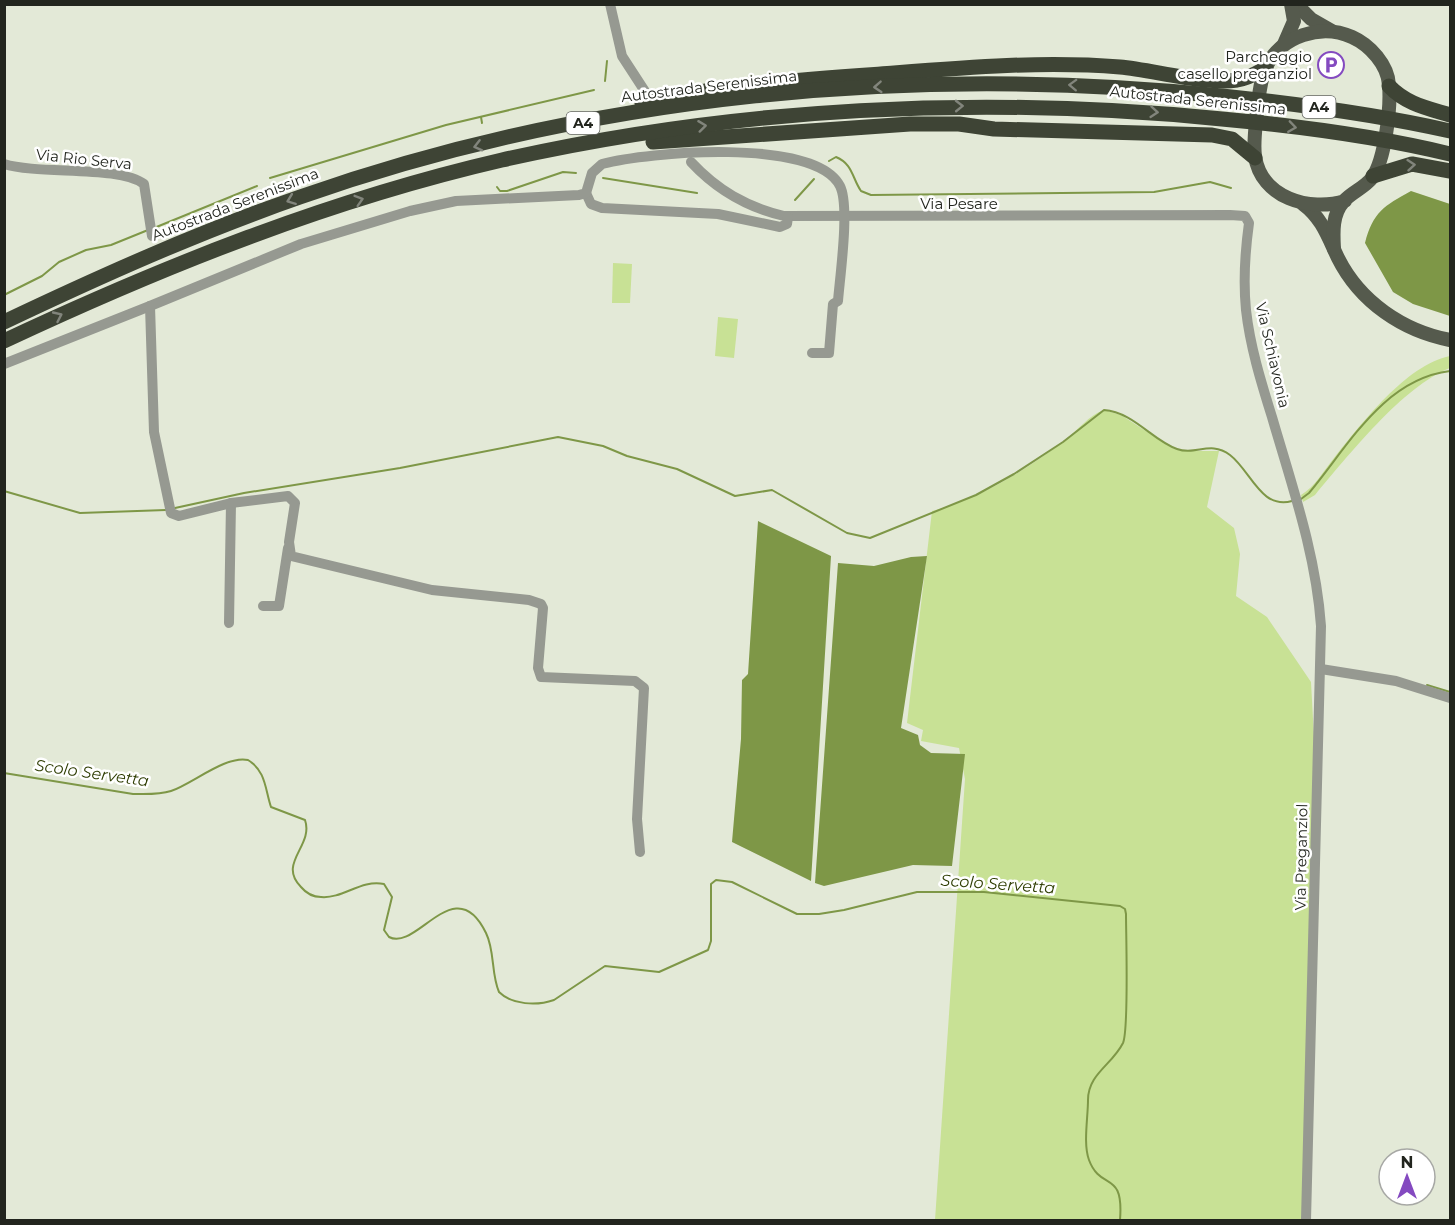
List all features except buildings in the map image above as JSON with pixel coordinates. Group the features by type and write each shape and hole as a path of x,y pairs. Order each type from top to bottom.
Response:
{"highway":[{"path":"506,139 534,126 565,119 696,91 764,82 963,68 1083,64 1150,70 1226,81 1239,80 1266,68"},
{"name":"Autostrada Serenissima","path":"4,322 171,246 300,197 428,158 506,139 600,119 693,104 876,87 1041,84 1117,86 1314,106 1447,131"},
{"path":"1389,86 1401,98 1412,104 1450,115"},
{"name":"Autostrada Serenissima","path":"4,341 158,272 232,243 402,187 540,152 694,127 786,116 889,109 1036,107 1114,109 1313,130 1445,152"},
{"path":"540,152 561,155 657,142 899,125 959,124 994,129 1212,135 1232,139 1256,158"},
{"path":"1373,176 1412,164 1450,171"}],"main road":[{"path":"1291,4 1294,21 1291,33 1266,68 1257,115 1256,158 1263,176 1283,195 1303,204 1319,218 1334,249 1358,286 1376,305 1397,321 1417,331 1450,340"},
{"path":"1296,4 1311,19 1366,46 1381,63 1389,86 1382,152 1373,176 1344,201 1325,206 1303,204"},
{"path":"1283,46 1310,33 1334,31"},
{"path":"1334,249 1334,225 1344,201"}],"street":[{"path":"607,5 622,56 648,96"},
{"path":"788,217 787,224 780,227 726,215 602,208 591,204 586,193 592,172 602,164 675,155 751,151 795,160 833,177 841,187 844,218 838,301 833,304 829,353 812,353"},
{"name":"Via Pesare","path":"691,162 702,174 740,202 758,210 788,217 1245,216"},
{"name":"Via Rio Serva","path":"4,164 37,170 132,177 144,184 151,230"},
{"path":"4,364 301,244 410,211 456,201 549,198 586,193"},
{"name":"Via Schiavonia","path":"1245,216 1249,223 1244,291 1250,336 1295,494"},
{"path":"150,306 153,425 170,507 179,516 231,503 275,496 288,496 295,503 279,606 263,606"},
{"name":"Via Preganziol","path":"1295,494 1318,587 1321,669 1306,1221"},
{"path":"229,623 231,503"},
{"path":"288,548 291,556 300,559 432,590 537,601 543,608 538,668 541,677 640,683 645,695 637,819 640,852"},
{"path":"1321,669 1396,681 1450,698"}],"shaded area":[{"path":"1411,191 1450,204 1450,316 1413,304 1393,292 1365,243 1372,224 1381,211"},
{"path":"613,263 632,264 630,303 612,303"},
{"path":"718,317 738,319 734,358 715,356"},
{"path":"1450,356 1450,368 1432,377 1395,406 1360,442 1315,495 1303,502 1301,495 1315,483 1386,397 1417,371"},
{"path":"1104,410 1121,415 1172,448 1182,451 1219,451 1207,507 1234,528 1240,554 1236,596 1267,617 1311,682 1318,811 1302,1220 935,1220 965,779 959,748 921,741 923,730 907,723 932,511 967,499 1018,473"},
{"path":"758,521 831,556 811,881 732,842 741,739 742,680 748,674"},
{"path":"927,556 901,728 918,735 920,745 931,753 965,754 952,866 913,865 824,886 815,883 838,563 874,566 911,557"}],"waterway":[{"path":"605,81 607,61"},
{"path":"270,178 446,125 594,90"},
{"path":"481,117 482,123"},
{"path":"829,161 836,157 846,163 861,191 871,195 1154,192 1210,182 1231,188"},
{"path":"497,187 500,191 507,191 563,172 576,173"},
{"path":"603,178 697,193"},
{"path":"795,200 814,179"},
{"path":"154,228 257,186"},
{"path":"4,295 42,276 59,262 86,250 111,245 148,230"},
{"path":"1301,499 1309,493 1354,435 1387,400 1427,377 1450,371"},
{"path":"175,508 244,493 400,468 558,437 603,446 627,456 677,469 735,496 772,490 847,533 870,538 976,495 1014,474 1063,442 1104,410 1124,416 1177,449 1190,451 1209,448 1223,451 1237,462 1264,495 1281,502 1292,501"},
{"path":"4,491 80,513 166,510"},
{"path":"1427,685 1450,692"},
{"name":"Scolo Servetta","path":"4,773 133,794 152,794 171,791 230,762 248,760 262,775 271,807 305,820 305,838 294,862 293,870 295,878 305,891 315,896 329,897 368,884 384,884 392,897 384,930 389,937 400,939 412,934 449,910 462,909 474,915 489,940 499,992 511,1000 525,1003 554,1000 605,966 659,972 708,950 711,941 711,884 716,880 732,882 797,914 819,914 844,910 917,892 984,892 1120,906 1125,909 1126,914 1125,1034 1118,1051 1096,1076 1089,1091 1086,1139 1087,1154 1094,1170 1115,1187 1119,1194 1120,1220"}],"place":[{"name":"Parcheggio casello preganziol","path":"1331,65"}]}
